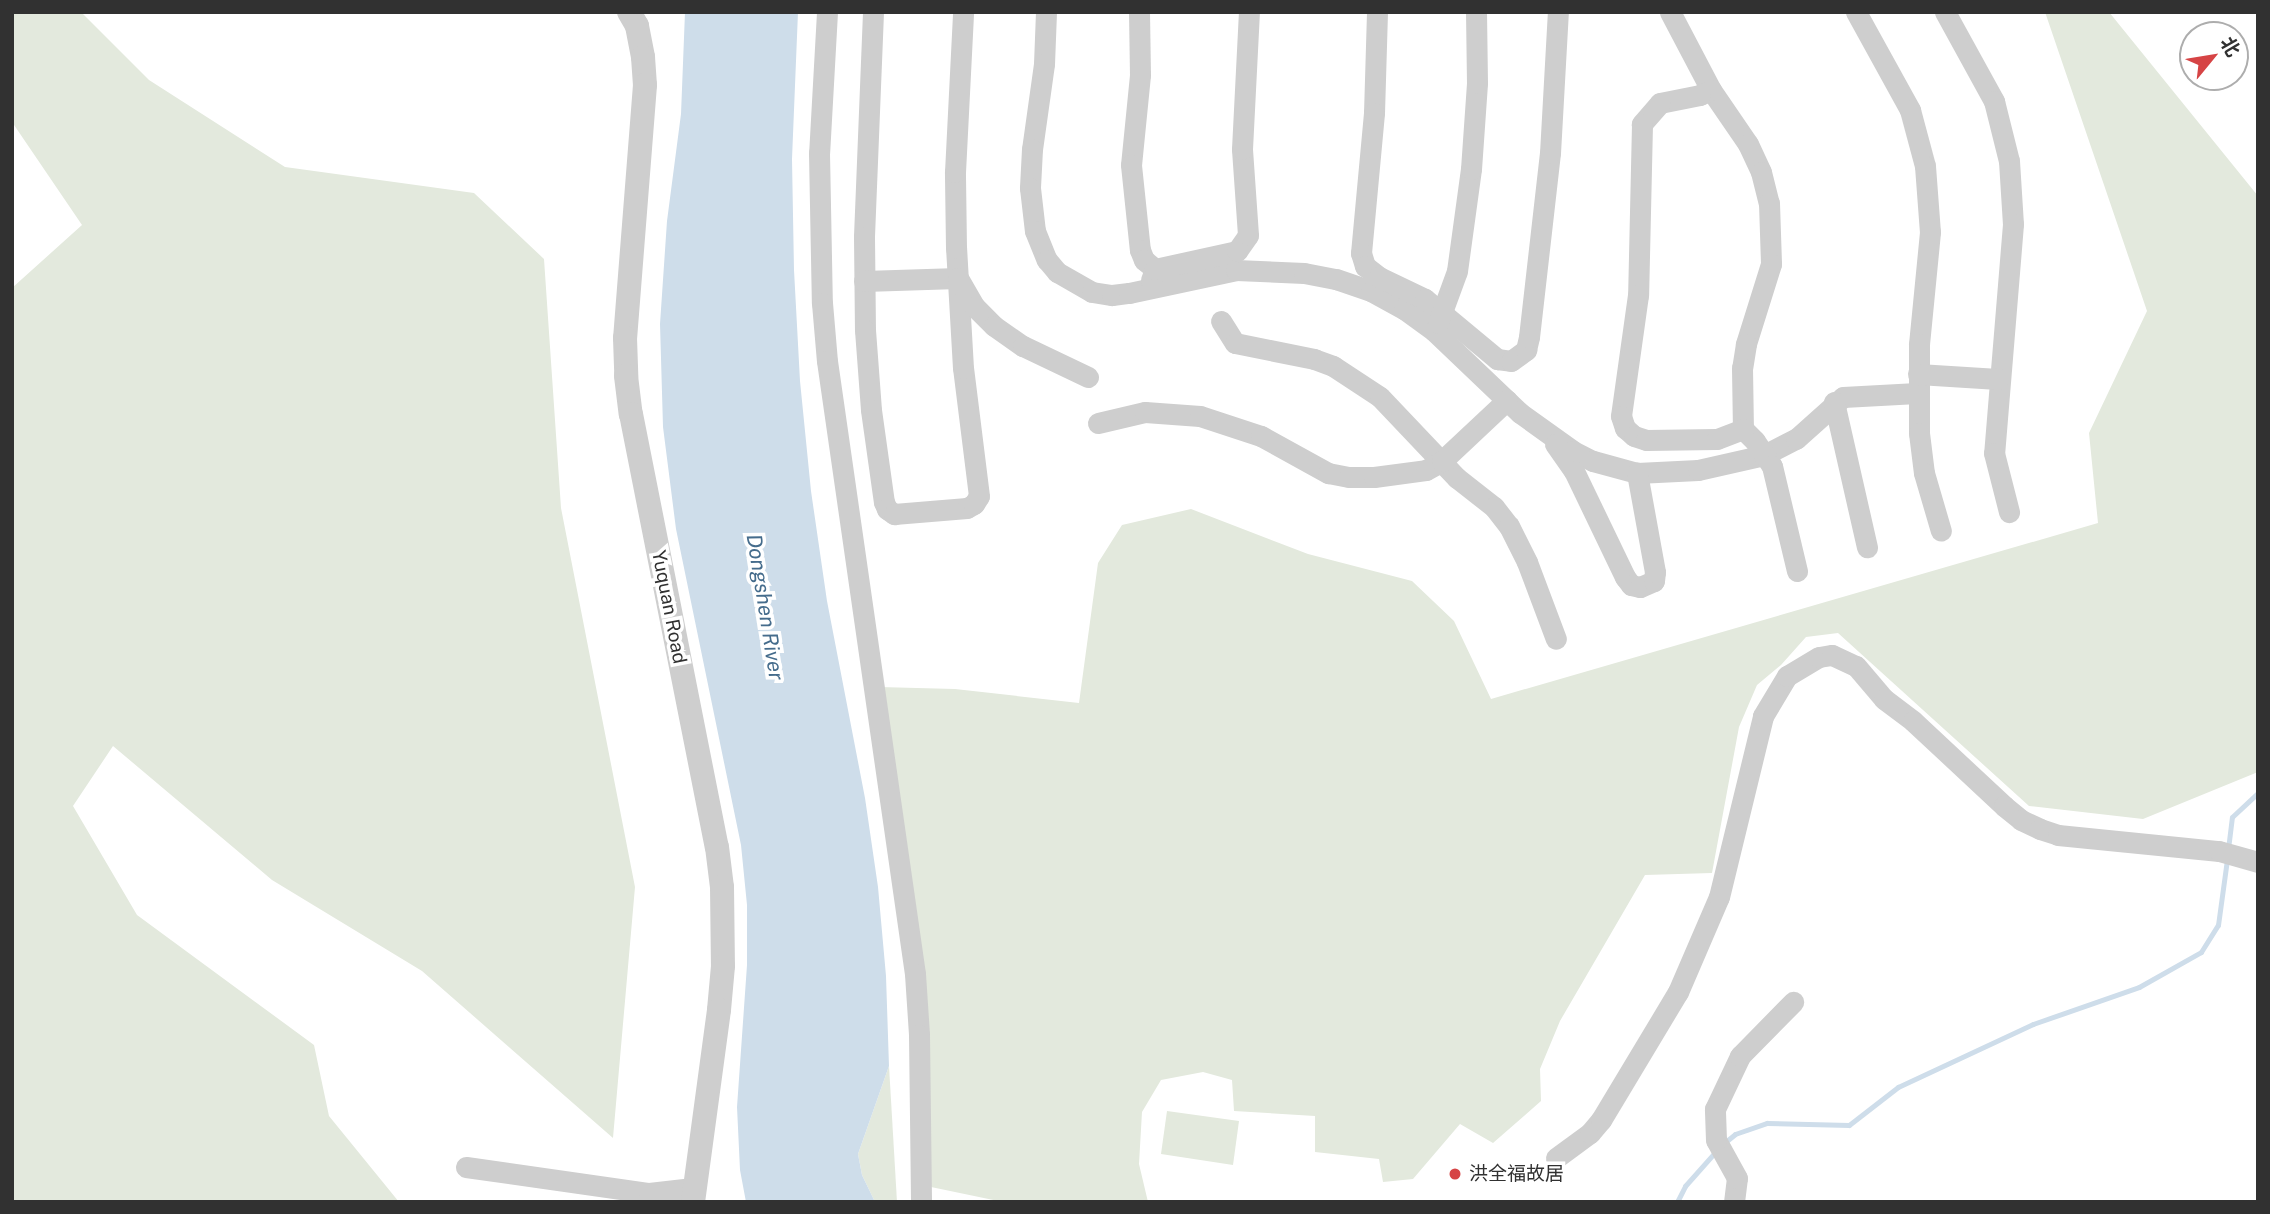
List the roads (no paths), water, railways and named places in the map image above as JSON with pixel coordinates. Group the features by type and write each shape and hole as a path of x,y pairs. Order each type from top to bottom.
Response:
{"street":[{"name":"Yuquan Road","path":"629,12 637,26 645,86 625,338 626,376 631,414 717,847 722,887 723,966 719,1010 693,1195"},
{"path":"827,12 819,153 822,303 827,361 915,974 919,1035 921,1202"},
{"path":"873,12 866,133 864,281 871,410 884,502 887,509 894,514 967,508 974,505 979,496 963,369 958,278 955,172 963,12"},
{"path":"1046,12 1030,188 1040,247 1057,272 1092,292 1112,295 1237,251 1248,235 1242,149 1249,12"},
{"path":"1139,12 1140,75 1131,165 1140,250 1152,279"},
{"path":"1377,12 1373,127 1361,253 1365,266 1379,277 1425,299 1439,322 1507,400 1548,434 1593,461 1637,472 1698,470 1764,455 1796,439 1834,402 1853,395 1918,383 1998,379"},
{"path":"1439,322 1457,271 1475,129 1476,12"},
{"path":"1152,279 1236,270 1304,272 1371,291 1404,309 1439,322 1497,359 1511,361 1526,350 1550,153 1558,12"},
{"path":"1670,12 1712,90 1748,144 1761,172 1769,203 1771,264 1746,344 1742,368 1742,429 1772,466 1797,571"},
{"path":"1856,12 1910,110 1925,166 1930,232 1918,383 1924,473 1941,531"},
{"path":"1945,12 1994,101 2009,161 2013,224 1998,379 1994,453 2009,512"},
{"path":"1712,90 1660,103 1649,112 1643,124 1638,295 1621,416 1625,428 1634,436 1646,439 1717,439 1742,429"},
{"path":"864,281 958,278"},
{"path":"958,278 975,307 994,326 1023,346 1088,377"},
{"path":"1221,321 1235,344 1314,359 1357,379 1405,420 1457,478 1494,506 1509,526 1527,562 1556,639"},
{"path":"1098,423 1146,412 1200,416 1261,436 1328,473 1349,477 1403,474 1426,470 1442,461 1507,400"},
{"path":"1834,402 1867,547"},
{"path":"1548,434 1574,471 1625,577 1632,585 1640,587 1654,581 1655,572 1637,472"},
{"path":"1556,1158 1590,1133 1601,1120 1678,992 1719,897 1732,854 1763,716 1787,676 1808,662 1832,655 1856,666 1884,699 1913,721 2004,806 2021,820 2040,829 2058,835 2239,856"},
{"path":"1734,1202 1737,1178 1722,1149 1715,1109 1730,1072 1740,1056 1793,1002"},
{"path":"466,1167 649,1193 693,1195"}],"water":[{"name":"Dongshen River","path":"685,12 798,12 792,159 800,381 811,491 827,601 865,798 878,887 886,976 889,1066 858,1154 862,1175 875,1202 746,1202 740,1170 737,1107 747,965 747,905 741,845 676,529 663,427 660,324 667,221 681,114"}],"waterway":[{"path":"2228,849 2232,817 2258,793"},
{"path":"1724,1143 1735,1134 1767,1123 1849,1125 1898,1087 2033,1024 2139,987 2201,952 2218,925 2227,859"},
{"path":"1677,1202 1685,1186 1717,1150"}],"place":[{"name":"洪全福故居","path":"1455,1174"}]}
